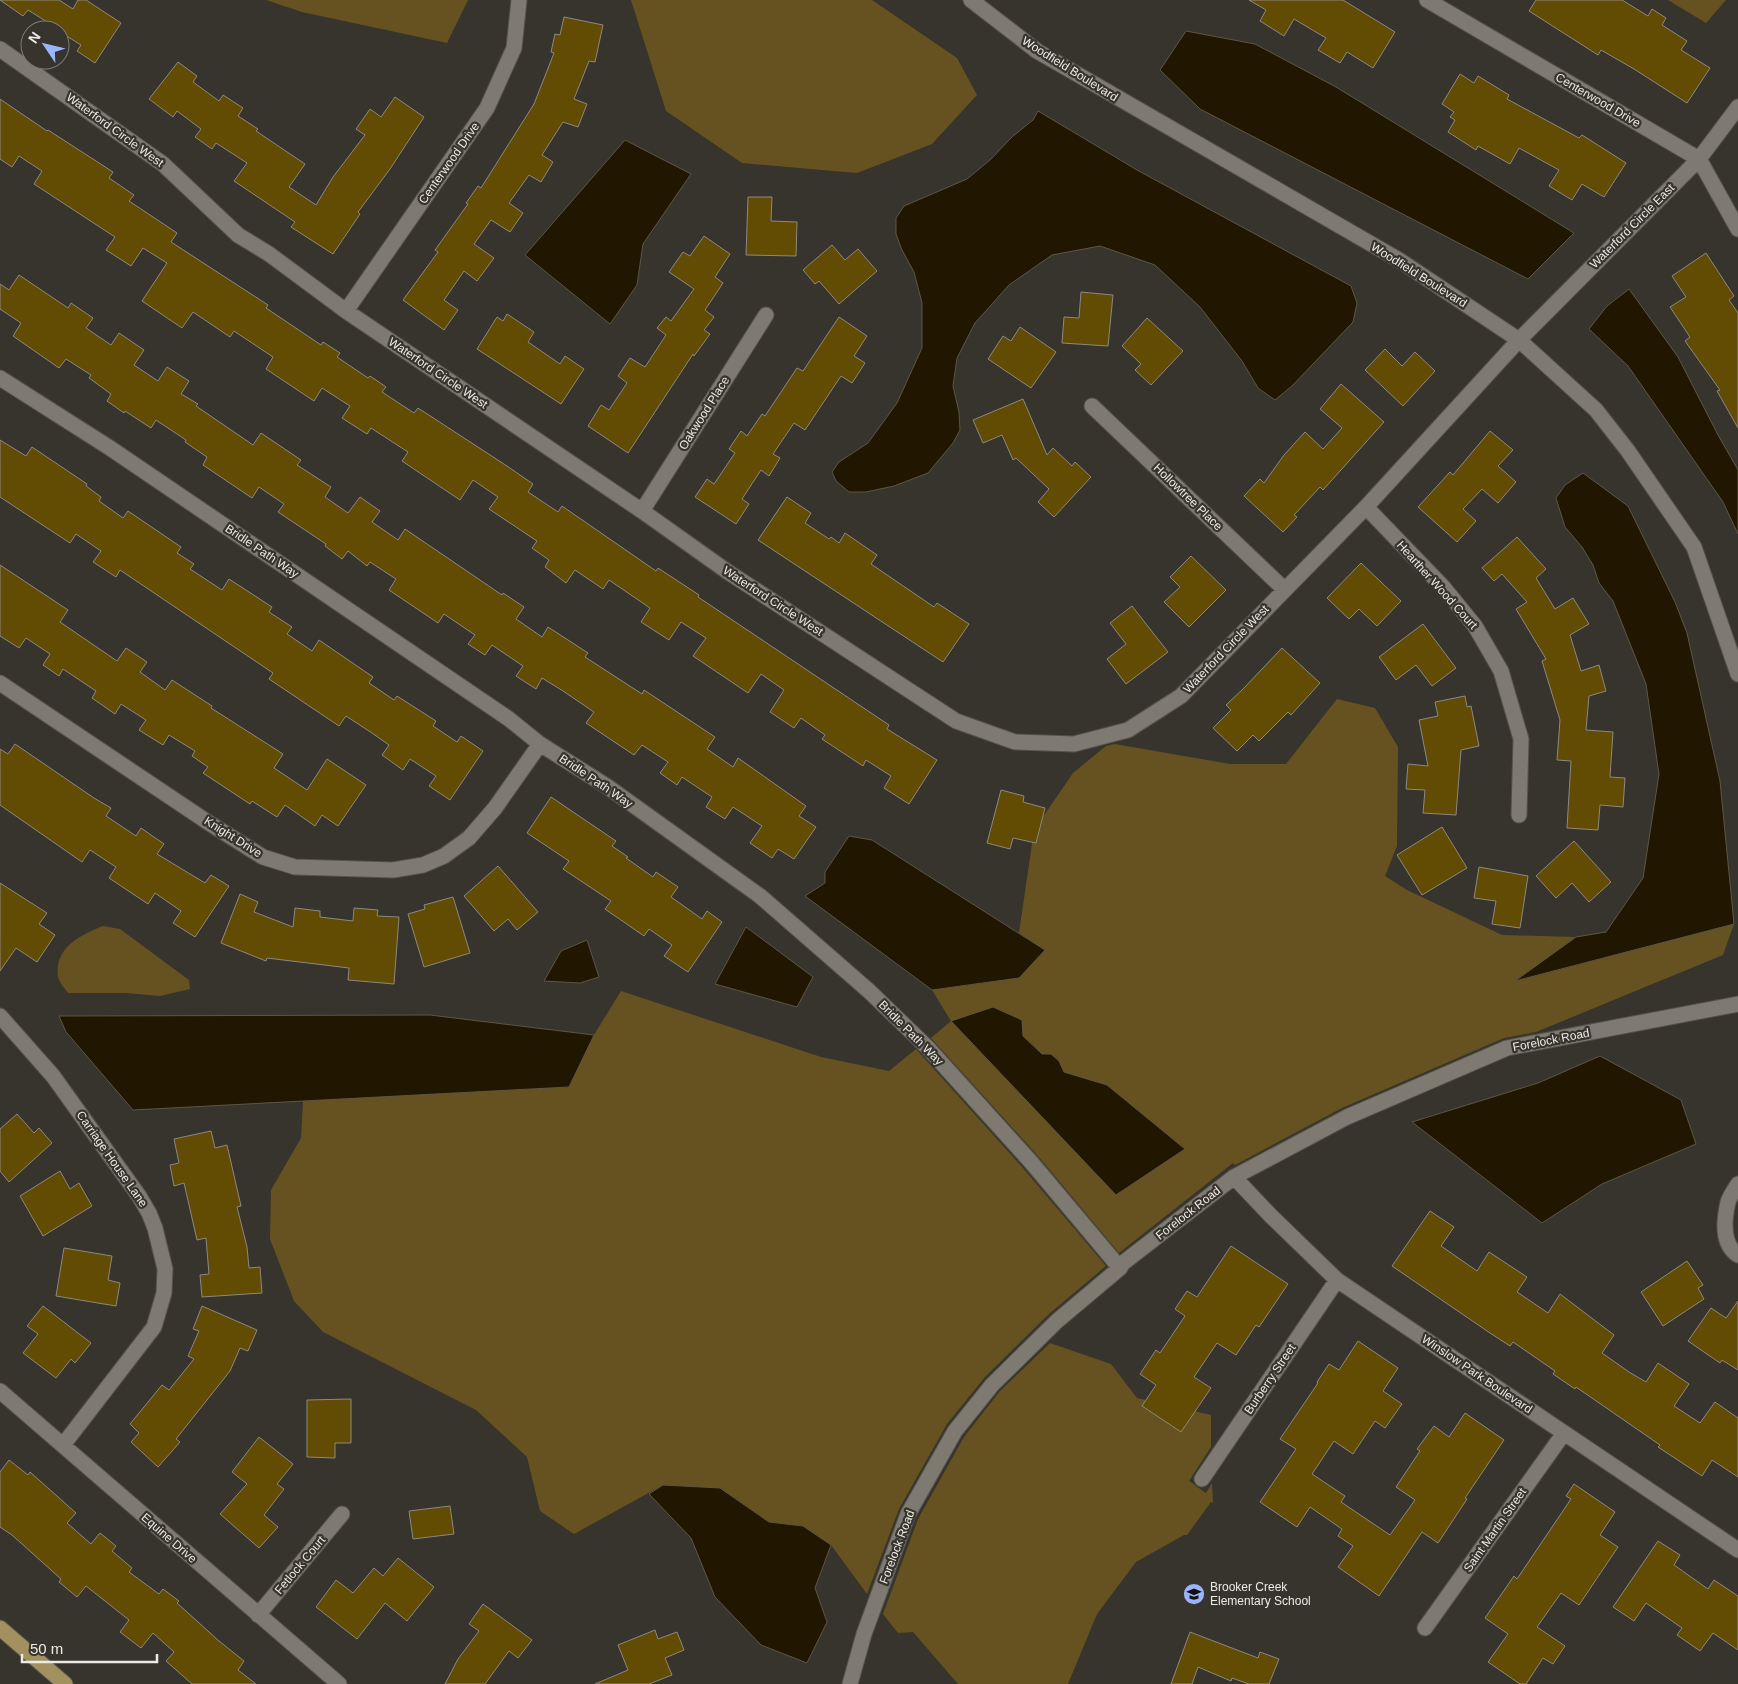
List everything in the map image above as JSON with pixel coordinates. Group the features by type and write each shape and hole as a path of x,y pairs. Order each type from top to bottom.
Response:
{"main road":[{"path":"0,1628 65,1684"}],"street":[{"name":"Centerwood Drive","path":"346,311 487,108 514,48 519,0"},
{"name":"Woodfield Boulevard","path":"971,0 1037,51 1399,260 1519,340 1596,410 1628,451 1694,547 1738,674"},
{"name":"Centerwood Drive","path":"1427,0 1699,159"},
{"name":"Waterford Circle West","path":"0,49 163,164 238,235 269,254 346,311 642,511 728,572 956,721 1015,742 1074,744 1128,730 1181,696 1366,507 1519,340"},
{"name":"Waterford Circle East","path":"1519,340 1699,159 1738,107"},
{"path":"1699,159 1738,229"},
{"name":"Oakwood Place","path":"642,511 766,315"},
{"name":"Bridle Path Way","path":"0,378 134,464 501,713 540,744 608,787 760,896 869,992 934,1055 1031,1162 1120,1268"},
{"name":"Hollowtree Place","path":"1092,406 1284,589"},
{"name":"Hearther Wood Court","path":"1366,507 1444,588 1475,626 1501,671 1521,739 1519,815"},
{"name":"Knight Drive","path":"0,683 263,857 295,867 393,870 423,865 444,856 469,838 495,808 540,744"},
{"name":"Forelock Road","path":"850,1684 864,1634 908,1514 955,1431 999,1378 1057,1321 1120,1268 1123,1263 1234,1177 1347,1117 1507,1048 1738,1004"},
{"name":"Carriage House Lane","path":"0,1016 53,1076 139,1196 152,1221 165,1268 164,1293 154,1327 63,1445"},
{"name":"Winslow Park Boulevard","path":"1234,1177 1337,1280 1738,1550"},
{"path":"1738,1184 1728,1201 1725,1236 1731,1250 1738,1255"},
{"name":"Burberry Street","path":"1202,1479 1337,1280"},
{"name":"Equine Drive","path":"0,1391 339,1684"},
{"name":"Saint Martin Street","path":"1425,1628 1564,1433"},
{"name":"Fetlock Court","path":"258,1615 342,1514"}],"shaded area":[{"path":"266,0 468,0 447,43 302,12"},
{"path":"631,0 872,0 957,58 977,95 932,144 857,173 742,163 666,111"},
{"path":"1668,0 1726,0 1706,23"},
{"path":"1186,31 1255,44 1336,87 1574,233 1528,279 1200,109 1160,70"},
{"path":"1038,111 1137,170 1351,286 1357,303 1353,322 1292,386 1275,400 1258,388 1242,361 1200,307 1155,265 1100,246 1052,255 1009,285 975,323 957,358 953,386 959,412 960,430 953,443 928,473 894,486 866,492 849,492 836,481 832,472 839,462 868,443 897,403 922,348 922,303 914,272 896,234 896,218 904,206 967,179 1033,120"},
{"path":"625,140 691,174 643,244 637,285 610,324 525,255"},
{"path":"1629,289 1678,357 1738,470 1738,534 1723,502 1628,366 1589,329 1607,306"},
{"path":"1583,473 1628,506 1675,602 1687,633 1720,781 1734,924 1515,981 1576,937 1606,932 1643,878 1659,774 1646,684 1613,601 1599,583 1593,565 1582,547 1565,527 1556,498 1565,485"},
{"path":"1337,699 1375,708 1398,747 1397,846 1385,876 1407,890 1502,935 1576,937 1516,981 1734,924 1723,955 1536,1032 1504,1038 1342,1108 1235,1165 1233,1163 1119,1253 1038,1156 931,1038 951,1021 932,990 1019,978 1045,950 1019,933 1034,830 1073,773 1106,746 1115,744 1230,764 1286,764","holes":["1023,1036 1042,1054 1059,1061 1064,1072 1107,1085 1116,1195"]},
{"path":"849,836 872,840 1045,950 1019,978 932,990 805,896 825,883 825,872"},
{"path":"103,926 120,929 189,980 190,989 160,996 126,993 68,993 58,977 60,958 65,950 78,938"},
{"path":"746,927 813,977 797,1007 715,984"},
{"path":"587,940 599,977 580,983 544,981 561,951"},
{"path":"621,991 821,1057 889,1071 916,1049 1023,1168 1106,1266 1049,1314 985,1377 947,1424 899,1509 867,1594 831,1545 803,1526 769,1522 720,1488 663,1485 574,1534 540,1511 527,1457 476,1410 323,1332 294,1301 270,1239 271,1190 301,1138 303,1101 569,1087 594,1035"},
{"path":"993,1007 1022,1020 1023,1036 1042,1054 1051,1054 1059,1061 1064,1072 1107,1085 1185,1149 1116,1195 951,1021"},
{"path":"430,1015 594,1035 569,1087 133,1110 66,1032 59,1016"},
{"path":"1600,1056 1681,1100 1696,1144 1602,1184 1542,1223 1412,1122 1538,1083"},
{"path":"1050,1343 1111,1364 1137,1398 1211,1415 1211,1447 1189,1481 1206,1493 1212,1483 1213,1503 1211,1502 1187,1535 1136,1562 1097,1614 1068,1684 958,1684 913,1632 898,1633 883,1614 918,1519 964,1437 1000,1391"},
{"path":"663,1485 720,1488 769,1522 803,1526 831,1545 815,1588 827,1622 807,1663 761,1645 715,1597 691,1538 649,1494"}],"building":[{"path":"0,0 59,0 73,9 78,0 86,0 121,23 95,63 77,51 81,45 70,38 70,20 44,20 28,10 23,16"},
{"path":"1249,0 1343,0 1395,32 1373,68 1347,52 1340,63 1318,50 1326,38 1294,19 1284,36 1260,21 1266,10"},
{"path":"1536,0 1622,0 1648,16 1652,9 1666,18 1662,25 1687,41 1681,50 1710,68 1687,103 1601,50 1598,55 1529,11"},
{"path":"564,17 603,25 595,62 589,61 574,99 587,104 578,127 563,122 542,155 553,162 541,182 529,175 509,203 523,213 510,232 491,220 474,244 494,258 477,281 464,271 444,300 458,310 444,330 403,300 438,252 435,250 468,204 466,203 478,186 481,188 534,104 554,53 551,52 555,34 560,35"},
{"path":"178,62 197,76 193,82 219,101 223,95 243,108 238,116 258,129 256,131 305,164 289,187 316,205 333,177 365,135 356,129 370,109 381,117 395,97 424,117 390,169 358,212 360,214 333,254 291,227 295,222 234,181 247,163 216,143 212,149 195,137 201,129 177,111 173,117 149,99"},
{"path":"1460,74 1474,83 1478,76 1509,95 1507,99 1579,138 1582,135 1626,163 1604,197 1582,184 1572,200 1549,186 1559,170 1519,148 1510,164 1478,146 1476,150 1448,132 1455,120 1450,117 1454,112 1442,104"},
{"path":"0,99 113,172 109,178 134,195 129,201 177,233 171,242 268,305 266,308 321,345 323,342 340,353 337,357 368,378 370,376 386,387 382,392 414,413 418,408 507,466 533,484 528,492 558,512 562,506 656,571 658,568 699,595 698,597 889,725 887,729 937,760 909,804 884,788 891,776 866,760 863,766 822,739 825,735 801,718 794,728 770,712 784,690 761,674 748,693 693,656 706,638 681,622 669,640 641,622 650,608 609,580 603,589 575,570 566,583 545,567 549,560 532,548 537,541 489,509 498,497 473,480 460,500 402,461 408,452 371,428 367,434 342,418 350,406 322,388 314,401 266,369 273,357 234,331 230,337 193,312 182,328 142,301 167,263 143,248 131,266 106,250 115,237 34,184 42,171 19,156 12,167 0,159"},
{"path":"748,197 772,197 771,221 797,222 796,256 746,255"},
{"path":"704,236 730,254 715,277 723,283 705,310 714,317 704,330 710,334 694,356 693,354 628,453 588,426 601,405 609,410 627,383 618,376 630,358 645,367 666,335 657,328 666,317 671,321 694,289 669,272 683,252 690,256"},
{"path":"832,245 845,260 858,249 877,271 839,304 819,281 815,284 803,270"},
{"path":"1706,253 1734,296 1729,300 1738,313 1738,428 1717,391 1720,390 1685,341 1690,337 1670,307 1686,297 1672,276"},
{"path":"19,275 68,308 71,303 93,318 86,328 111,345 119,333 144,350 134,365 158,381 167,367 189,381 181,394 198,404 196,406 253,445 261,433 301,460 297,465 331,487 325,497 348,513 360,497 380,511 372,522 398,540 405,529 502,595 503,593 524,607 516,619 542,637 548,627 588,653 585,657 642,694 644,690 715,737 707,749 733,767 738,758 806,806 799,816 816,827 794,859 778,849 772,858 750,843 762,826 733,807 725,819 706,807 712,797 682,777 677,785 660,773 668,762 642,745 634,755 586,723 594,712 563,691 542,678 536,689 516,676 523,666 492,645 485,655 468,644 475,635 444,614 438,623 389,590 396,579 370,562 367,566 348,551 342,559 325,546 326,544 278,512 284,504 259,487 252,498 203,465 207,457 185,442 186,440 156,420 151,428 107,401 111,394 89,378 91,375 66,359 59,368 13,336 21,323 0,309 0,284 9,290"},
{"path":"1081,292 1113,295 1108,346 1062,343 1064,317 1079,318"},
{"path":"507,314 534,332 528,342 560,364 565,356 584,369 561,404 477,349 497,317 503,321"},
{"path":"839,317 867,336 854,356 865,363 852,383 841,376 805,430 794,423 773,454 780,458 769,476 761,470 742,499 749,504 736,524 695,497 707,479 714,484 735,453 729,449 741,431 747,436 762,414 765,416 797,368 803,371"},
{"path":"1147,318 1183,351 1151,385 1135,370 1141,364 1122,346"},
{"path":"1020,327 1056,352 1031,388 988,359 1003,336 1011,341"},
{"path":"1385,349 1402,366 1415,352 1435,371 1403,406 1365,370"},
{"path":"1341,384 1384,422 1323,490 1320,487 1294,515 1297,517 1283,532 1244,496 1260,479 1264,483 1284,455 1305,432 1323,449 1342,428 1320,409"},
{"path":"1023,399 1047,455 1053,448 1072,466 1075,462 1091,477 1054,517 1038,502 1049,489 1016,458 1013,460 1002,435 983,443 973,420"},
{"path":"1490,431 1513,450 1498,466 1516,482 1498,503 1482,489 1463,509 1476,521 1457,542 1418,507 1450,472 1453,475"},
{"path":"0,440 26,456 32,447 87,484 86,486 101,497 99,501 123,518 128,511 181,547 177,553 194,564 190,569 222,590 229,579 272,607 269,612 292,627 287,634 312,651 319,640 373,677 369,683 394,700 397,696 436,721 433,726 457,742 461,736 483,751 450,800 429,786 436,776 410,759 403,770 382,755 389,745 372,733 346,716 339,726 269,679 273,673 120,570 116,577 93,562 101,551 76,534 70,543 0,497"},
{"path":"787,497 811,513 805,523 829,539 831,537 839,543 845,533 877,555 871,564 934,607 937,603 969,624 943,662 758,540"},
{"path":"1517,537 1546,569 1536,578 1555,609 1573,598 1589,624 1570,635 1581,671 1599,665 1606,691 1589,696 1586,730 1613,732 1610,777 1625,778 1623,807 1600,805 1598,830 1567,828 1571,761 1557,760 1560,720 1542,661 1546,659 1516,609 1527,602 1502,574 1494,581 1482,568"},
{"path":"1191,556 1226,590 1189,627 1164,602 1180,587 1170,577"},
{"path":"1361,563 1401,601 1377,626 1359,609 1349,619 1327,598"},
{"path":"0,565 68,610 60,622 117,661 126,648 147,662 140,672 165,690 172,680 212,706 211,708 283,754 274,768 307,790 327,759 366,785 338,826 322,815 315,826 285,805 277,817 252,801 250,804 203,773 208,767 192,756 195,751 169,735 163,745 139,730 146,720 121,704 115,714 92,698 96,691 63,669 59,676 43,665 50,654 26,638 19,648 0,636"},
{"path":"1132,606 1168,652 1126,684 1107,659 1126,644 1110,623"},
{"path":"1423,624 1456,668 1432,686 1416,665 1396,680 1379,657"},
{"path":"1282,648 1320,683 1291,715 1288,712 1259,741 1253,735 1237,751 1213,728 1231,710 1226,705"},
{"path":"1465,696 1467,707 1471,706 1479,746 1461,750 1456,815 1423,813 1425,790 1406,789 1408,764 1428,766 1419,720 1438,716 1435,702"},
{"path":"15,744 111,808 106,816 136,836 141,828 164,844 157,854 205,883 211,875 229,886 195,937 173,923 181,911 155,893 148,904 109,878 116,867 90,850 82,862 0,805 0,749 8,754"},
{"path":"1001,790 1024,796 1023,802 1045,808 1036,843 1013,838 1010,849 987,843"},
{"path":"551,797 616,841 612,846 628,857 626,858 653,877 656,872 678,887 671,897 702,919 707,911 722,922 688,972 664,956 672,945 649,929 644,936 605,909 611,901 563,869 569,861 527,833"},
{"path":"1442,827 1467,868 1422,895 1397,855"},
{"path":"1574,841 1611,882 1589,902 1572,883 1556,898 1536,876"},
{"path":"498,866 538,912 517,930 508,919 494,931 464,896"},
{"path":"1479,867 1528,876 1520,928 1492,924 1496,901 1474,898"},
{"path":"0,883 47,913 39,924 55,935 37,962 16,948 0,971"},
{"path":"240,894 258,902 254,912 293,927 295,908 320,911 320,917 353,921 354,908 378,910 377,916 399,917 394,984 348,980 349,968 267,958 266,961 221,943"},
{"path":"453,897 470,953 424,967 408,914 425,909 424,905"},
{"path":"17,1114 34,1133 39,1128 52,1143 9,1182 0,1171 0,1129"},
{"path":"211,1131 215,1148 227,1145 241,1206 237,1207 247,1247 249,1268 260,1267 262,1293 202,1297 200,1275 209,1274 206,1238 197,1240 184,1183 174,1186 170,1165 179,1163 174,1139"},
{"path":"60,1171 70,1189 79,1183 92,1206 43,1236 20,1196"},
{"path":"1430,1211 1454,1227 1441,1246 1477,1271 1489,1252 1527,1277 1517,1292 1548,1313 1560,1294 1614,1335 1602,1353 1629,1372 1646,1382 1658,1363 1689,1384 1674,1406 1700,1423 1715,1402 1738,1418 1738,1477 1712,1460 1702,1476 1658,1447 1660,1445 1576,1387 1575,1389 1553,1374 1555,1371 1513,1342 1510,1346 1392,1266"},
{"path":"1231,1246 1288,1284 1259,1327 1256,1325 1236,1355 1217,1343 1194,1377 1211,1388 1181,1432 1142,1406 1156,1385 1140,1374 1156,1350 1160,1353 1185,1316 1175,1309 1187,1291 1197,1297"},
{"path":"64,1248 112,1256 108,1280 120,1283 116,1306 56,1296"},
{"path":"1687,1261 1703,1285 1698,1288 1704,1299 1663,1326 1641,1292"},
{"path":"1738,1301 1738,1370 1722,1360 1720,1363 1688,1341 1711,1308 1726,1318"},
{"path":"43,1306 91,1343 75,1363 71,1359 56,1378 23,1353 38,1334 27,1326"},
{"path":"202,1306 257,1330 248,1351 240,1348 230,1371 176,1439 180,1442 158,1467 131,1442 139,1433 130,1424 162,1385 169,1390 194,1359 188,1356 199,1331 193,1329"},
{"path":"1358,1341 1398,1368 1383,1391 1402,1404 1385,1428 1375,1421 1353,1454 1334,1441 1312,1474 1345,1496 1341,1502 1390,1535 1415,1500 1396,1487 1420,1451 1417,1449 1434,1426 1449,1437 1465,1413 1504,1440 1465,1498 1467,1499 1438,1543 1422,1532 1379,1596 1338,1567 1353,1546 1338,1536 1342,1529 1310,1507 1297,1527 1260,1502 1296,1449 1280,1439 1329,1364 1339,1370"},
{"path":"351,1399 351,1443 335,1443 335,1458 307,1457 307,1400"},
{"path":"259,1437 293,1464 277,1484 284,1489 264,1515 278,1527 259,1548 220,1514 247,1484 232,1472"},
{"path":"9,1460 28,1475 30,1472 76,1513 67,1523 91,1544 100,1533 116,1546 112,1551 132,1568 129,1572 159,1594 163,1589 179,1601 177,1603 244,1661 238,1670 256,1684 192,1684 166,1661 174,1652 153,1633 141,1648 120,1632 129,1620 86,1586 77,1597 59,1582 61,1579 12,1535 0,1527 0,1472"},
{"path":"1574,1484 1615,1512 1600,1535 1618,1547 1579,1605 1561,1593 1537,1627 1565,1646 1553,1664 1543,1658 1526,1684 1520,1684 1488,1662 1508,1634 1485,1618 1514,1576 1517,1579 1571,1499 1566,1496"},
{"path":"450,1506 454,1534 413,1539 409,1511"},
{"path":"1658,1541 1680,1555 1674,1565 1708,1589 1714,1580 1738,1596 1738,1650 1713,1633 1700,1651 1677,1635 1682,1628 1646,1603 1634,1621 1613,1607"},
{"path":"398,1558 434,1587 407,1621 385,1603 357,1639 316,1607 336,1580 353,1593 374,1568 383,1576"},
{"path":"483,1604 532,1640 518,1658 509,1651 485,1684 445,1684 458,1659 479,1631 469,1624"},
{"path":"655,1630 658,1639 677,1632 684,1650 665,1658 672,1675 649,1684 595,1684 628,1670 618,1645"},
{"path":"1190,1632 1258,1658 1260,1652 1279,1659 1269,1684 1249,1684 1232,1678 1231,1681 1198,1667 1192,1684 1171,1684"}],"place":[{"name":"Brooker Creek Elementary School","path":"1194,1594"}]}
